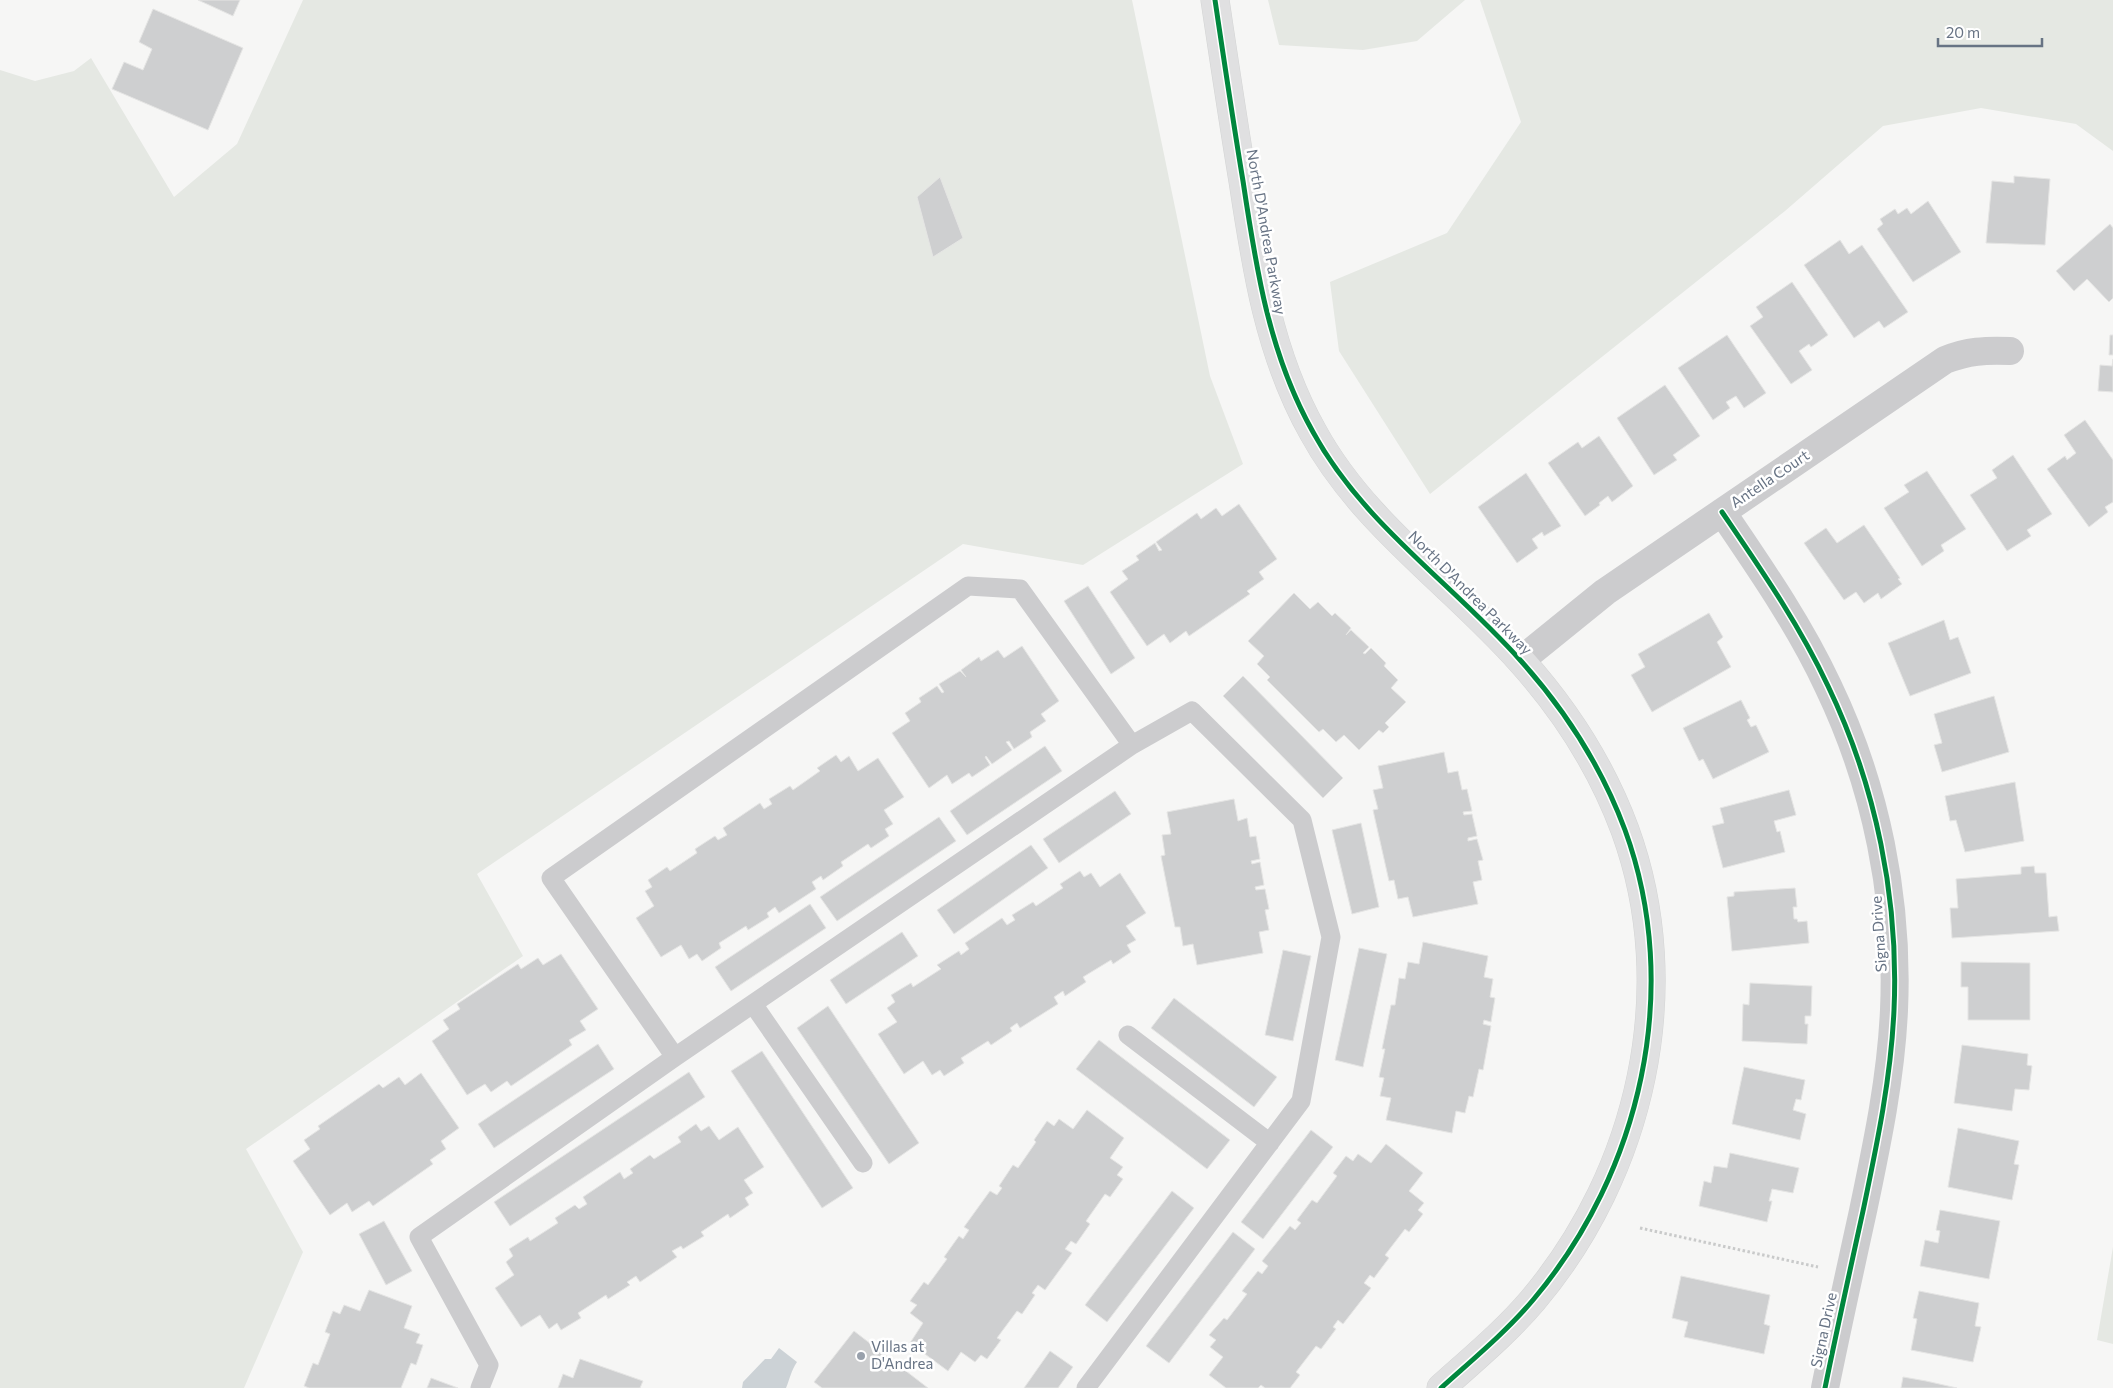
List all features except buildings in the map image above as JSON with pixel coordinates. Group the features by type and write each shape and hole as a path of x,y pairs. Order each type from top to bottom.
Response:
{"street":[{"name":"North D'Andrea Parkway","path":"1215,0 1260,286 1277,349 1300,410 1326,456 1366,507 1521,660 1578,736 1612,796 1625,830 1635,859 1648,928 1651,969 1649,1037 1642,1073 1625,1136 1602,1196 1566,1256 1533,1300 1507,1328 1441,1388"},
{"name":"Antella Court","path":"1521,660 1605,592 1945,360 1963,352 1980,350 2010,351"},
{"name":"Signa Drive","path":"1722,512 1772,586 1812,653 1830,688 1848,732 1871,802 1885,861 1895,974 1891,1056 1882,1122 1825,1388"}],"lane":[{"path":"675,1057 551,878 968,586 1020,589 1132,745"},
{"path":"480,1388 489,1365 419,1237 675,1057 1132,745 1192,710 1302,820 1331,937 1301,1101 1086,1388"},
{"path":"753,1004 863,1163"},
{"path":"1128,1035 1270,1143"}],"path":[{"path":"1640,1228 1849,1274"}],"shaded area":[{"path":"303,0 1132,0 1210,376 1243,464 1083,565 963,544 477,874 523,956 246,1149 303,1252 244,1388 0,1388 0,70 35,81 74,71 91,58 174,197 237,144"},
{"path":"1268,0 1465,0 1417,41 1363,50 1279,45"},
{"path":"1480,0 2113,0 2113,151 2076,124 1981,108 1883,126 1785,211 1430,494 1339,351 1330,282 1447,233 1521,122"},
{"path":"2113,1247 2113,1344 2097,1340"},
{"path":"779,1348 797,1362 786,1388 742,1388 743,1382 765,1359 771,1359"}],"cycle path":[{"path":"1215,0 1259,278 1275,341 1285,372 1298,402 1313,432 1357,496 1410,552 1495,633 1553,699 1594,762 1616,807 1625,830 1642,891 1650,953 1650,1015 1641,1077 1625,1137 1601,1195 1570,1250 1523,1312 1441,1388"},
{"path":"1722,512 1792,618 1817,663 1845,724 1859,763 1881,844 1893,927 1895,968 1894,1010 1890,1061 1883,1111 1825,1388"}],"place":[{"name":"Villas at D'Andrea","path":"861,1356"}]}
